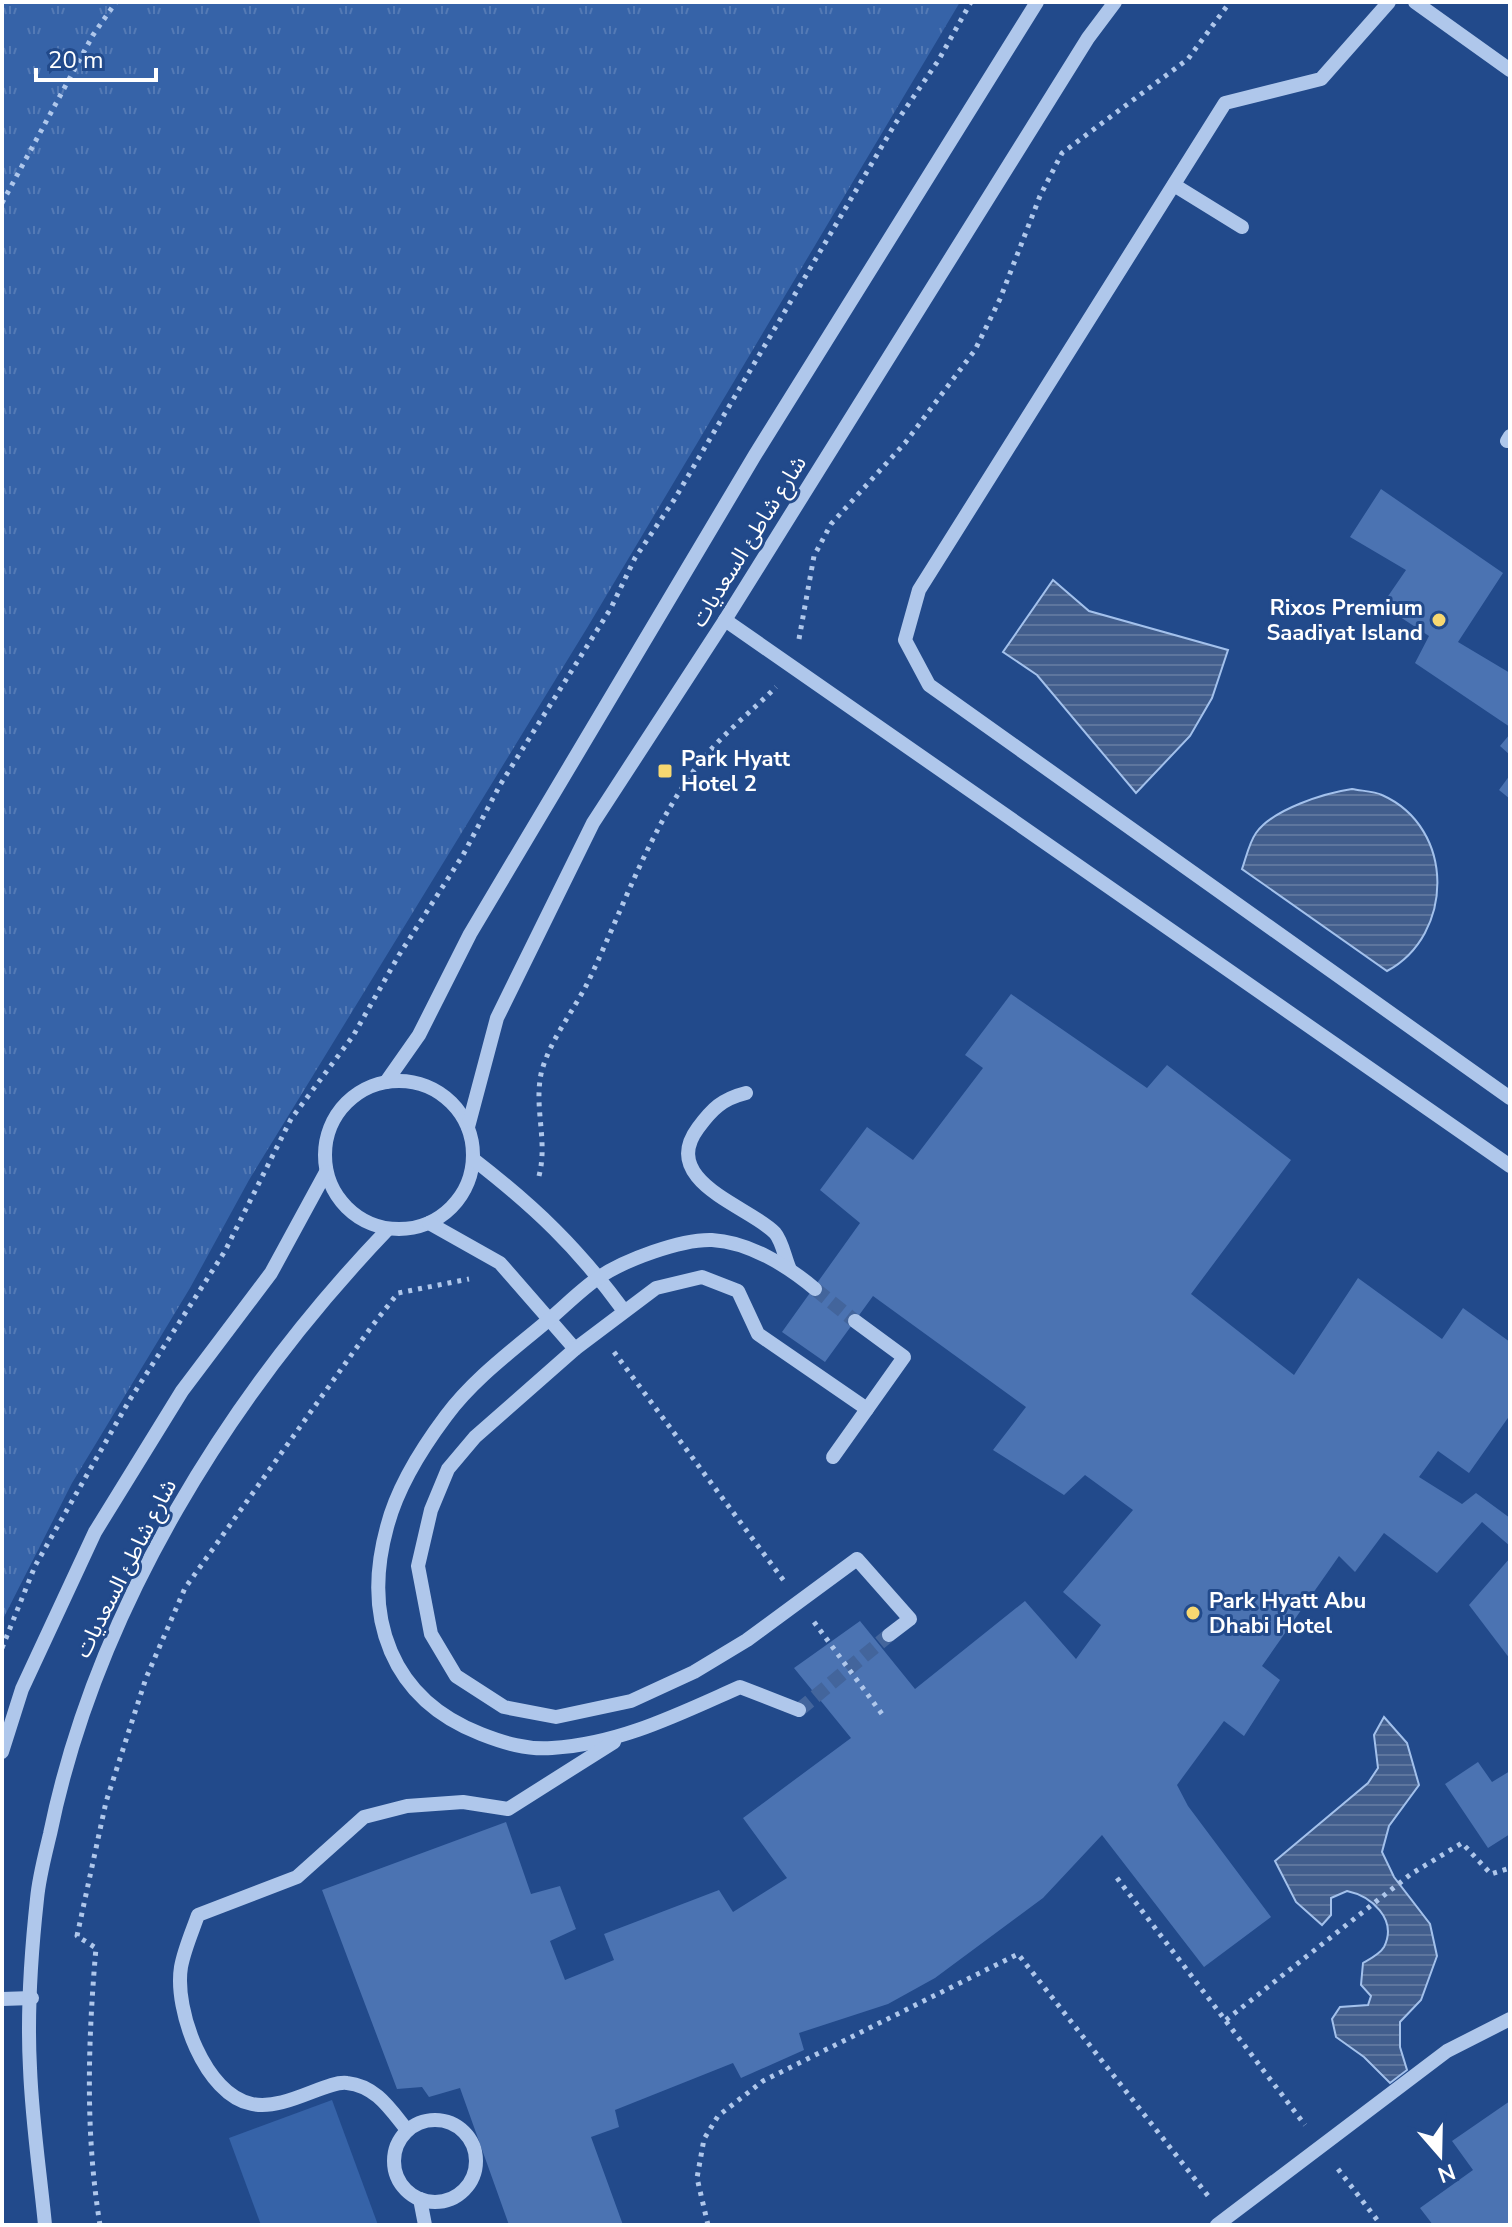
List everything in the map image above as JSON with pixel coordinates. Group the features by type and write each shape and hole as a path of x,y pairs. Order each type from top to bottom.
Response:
{"street":[{"name":"شارع شاطئ السعديات","path":"386,1082 419,1035 470,934 747,469 1037,2"},
{"name":"شارع شاطئ السعديات","path":"468,1127 497,1018 542,921 593,823 725,620 1088,38 1115,2"},
{"path":"1389,2 1321,79 1225,103 919,590 905,640 929,685 1510,1098"},
{"path":"1415,2 1510,70"},
{"path":"1174,185 1242,227"},
{"path":"725,620 1510,1166"},
{"path":"411,1081 435,1090 455,1106 468,1127 473,1159 470,1179 460,1198 429,1223 409,1229 388,1229 367,1223 348,1210 334,1193 326,1172 324,1148 331,1125 344,1105 363,1090 386,1082 411,1081"},
{"path":"746,1093 725,1098 710,1112 693,1135 690,1158 697,1178 728,1205 775,1234 789,1267"},
{"path":"473,1159 532,1204 599,1277 624,1311"},
{"name":"شارع شاطئ السعديات","path":"2,1752 22,1689 95,1532 182,1391 271,1273 326,1172"},
{"path":"429,1223 500,1263 575,1349"},
{"name":"شارع شاطئ السعديات","path":"45,2225 30,2067 32,1998 37,1898 63,1770 95,1678 126,1607 202,1465 270,1368 388,1229"},
{"path":"621,1737 550,1748 511,1746 466,1728 432,1709 400,1673 383,1628 376,1585 387,1526 407,1478 447,1415 488,1370 599,1277 652,1252 712,1240 789,1267 815,1289"},
{"path":"867,1409 758,1334 738,1291 702,1277 656,1288 575,1349 475,1437 448,1469 431,1510 418,1566 431,1634 456,1676 504,1707 556,1717 631,1701 694,1672 800,1603 857,1559 910,1619 889,1635"},
{"path":"833,1457 904,1357 855,1321"},
{"path":"407,2130 375,2091 344,2082 294,2101 252,2104 220,2087 195,2046 184,2016 180,1970 198,1915 297,1877 364,1817 407,1806 463,1802 508,1809 621,1737 740,1687 799,1710"},
{"path":"2,1999 32,1998"},
{"path":"1222,2222 1447,2051 1510,2019"},
{"path":"440,2119 463,2131 476,2153 476,2171 468,2186 454,2197 437,2202 420,2199 406,2190 396,2176 395,2151 407,2130 423,2121 440,2119"},
{"path":"420,2199 425,2225"}],"path":[{"path":"2,203 93,35 116,2"},
{"path":"2,1648 35,1566 129,1401 225,1251 291,1119 353,1036 399,955 463,855 500,785 611,608 635,558 682,487 895,124 938,61 971,2"},
{"path":"532,1204 543,1160 544,1137 537,1098 551,1048 589,980 631,885 677,795 700,762 775,688 792,665 814,556 831,524 905,443 975,350 1000,299 1040,196 1062,153 1188,59 1230,2"},
{"path":"100,2225 91,2125 89,2035 96,1948 77,1936 106,1802 146,1678 185,1588 398,1293 454,1284 481,1275 500,1263"},
{"path":"598,1331 882,1714"},
{"path":"1226,2020 1411,1874 1462,1843 1491,1874 1510,1868"},
{"path":"1117,1878 1381,2225"},
{"path":"708,2225 697,2178 704,2139 718,2116 763,2081 1018,1954 1222,2222"}],"green space":[{"path":"2,2 960,2 587,628 249,1180 190,1288 72,1483 2,1621"},
{"path":"332,2100 378,2225 261,2225 229,2138"}],"shaded area":[{"path":"1053,580 1089,611 1228,650 1212,698 1190,736 1136,793 1037,675 1003,652"},
{"path":"1352,789 1379,794 1406,811 1423,831 1434,856 1437,882 1434,908 1425,933 1409,954 1387,971 1242,869 1256,833 1264,824 1314,798"},
{"path":"1384,1717 1407,1743 1419,1785 1389,1826 1382,1852 1394,1877 1430,1924 1437,1956 1421,2000 1400,2022 1400,2047 1407,2070 1390,2083 1364,2057 1336,2037 1332,2019 1340,2007 1368,2005 1371,1996 1361,1985 1363,1963 1384,1947 1388,1927 1385,1918 1365,1898 1347,1891 1331,1898 1331,1915 1322,1925 1296,1902 1275,1861 1368,1783 1378,1768 1374,1735"}],"building":[{"name":"Rixos Premium Saadiyat Island","path":"1381,489 1503,573 1458,642 1510,673 1510,727 1415,663 1429,636 1382,605 1406,570 1350,537"},
{"path":"1510,734 1510,755 1500,746"},
{"path":"1510,775 1510,799 1499,790"},
{"name":"Park Hyatt Abu Dhabi Hotel","path":"1011,994 1147,1088 1167,1065 1291,1160 1191,1294 1294,1375 1358,1278 1442,1339 1463,1308 1510,1342 1510,1415 1469,1473 1438,1451 1419,1477 1462,1504 1476,1493 1510,1518 1510,1546 1482,1522 1437,1573 1384,1533 1355,1572 1339,1556 1262,1666 1280,1680 1244,1736 1224,1721 1177,1785 1188,1806 1271,1917 1204,1967 1102,1835 1043,1898 935,1978 888,2004 799,2033 804,2050 741,2078 733,2063 615,2110 619,2127 591,2137 623,2225 509,2225 460,2088 429,2097 422,2087 397,2089 322,1890 506,1822 531,1894 560,1886 576,1929 550,1941 565,1980 614,1960 604,1934 719,1890 733,1912 787,1878 743,1818 851,1738 794,1668 860,1621 915,1689 1025,1601 1076,1659 1101,1625 1063,1592 1133,1510 1085,1475 1064,1495 993,1450 1026,1407 873,1296 825,1362 782,1332 860,1223 820,1190 867,1127 913,1160 983,1068 965,1055"},
{"path":"1510,1558 1510,1659 1469,1605"},
{"path":"1478,1762 1492,1782 1510,1771 1510,1834 1488,1848 1445,1784"},
{"path":"1510,2101 1510,2225 1433,2225 1420,2208 1473,2170 1452,2141"}],"tunnel":[{"path":"815,1289 855,1321"},
{"path":"799,1710 889,1635"}],"place":[{"name":"Rixos Premium Saadiyat Island","path":"1439,620"},
{"name":"Park Hyatt Hotel 2","path":"665,771"},
{"name":"Park Hyatt Abu Dhabi Hotel","path":"1193,1613"}]}
